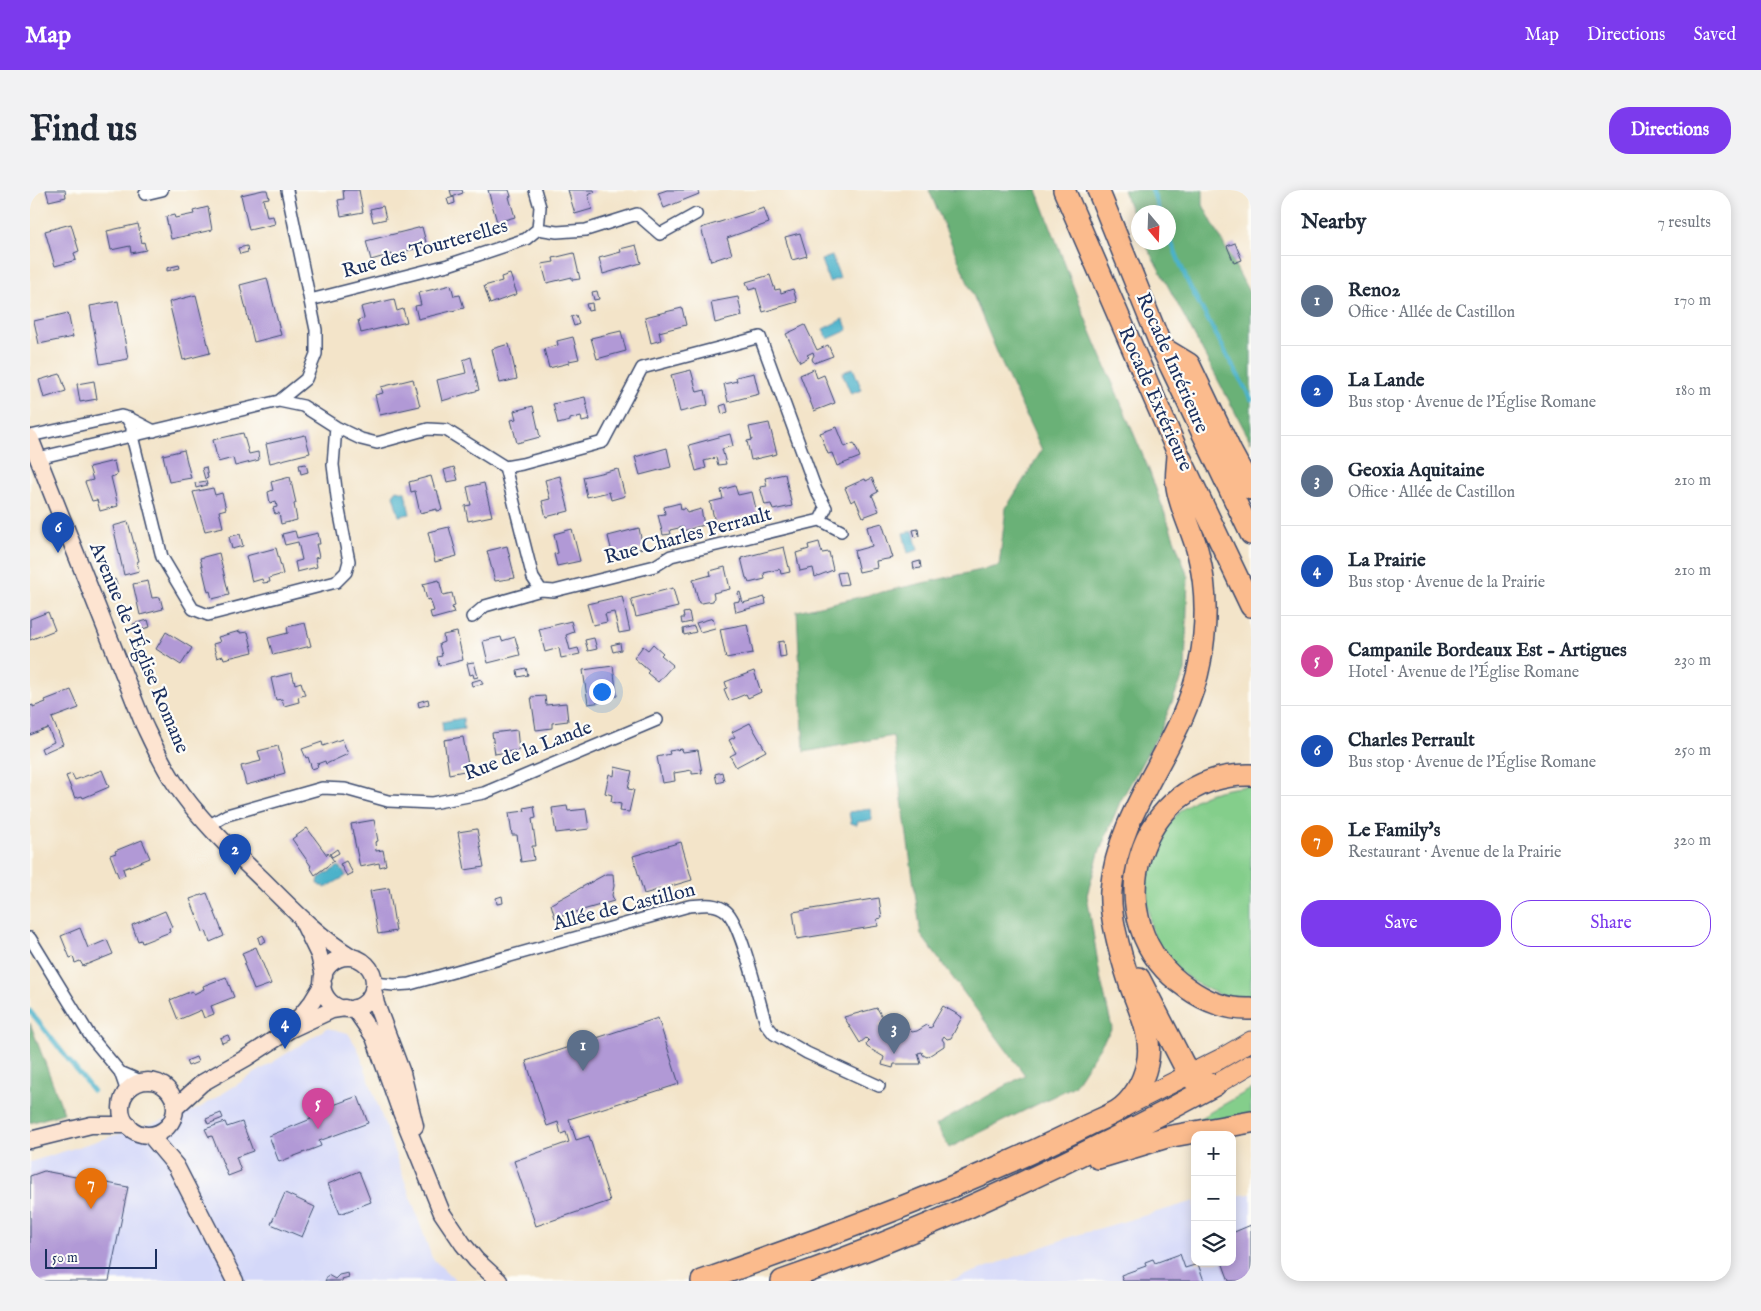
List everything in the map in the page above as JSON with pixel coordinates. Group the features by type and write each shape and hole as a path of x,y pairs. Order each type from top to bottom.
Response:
{"highway":[{"name":"Rocade Extérieure","path":"1064,190 1178,453 1251,606"},
{"name":"Rocade Intérieure","path":"1098,190 1161,346 1251,534"},
{"path":"1161,346 1189,364 1251,489"},
{"path":"702,1281 920,1201 1119,1110 1134,1094 1143,1078 1148,1054 1147,1035 1128,978 1117,936 1112,912 1111,892 1120,845 1129,820 1184,715 1196,683 1202,650 1204,591 1202,574 1198,550 1176,487 1178,453"},
{"path":"1251,775 1229,776 1204,784 1182,797 1170,807 1160,817 1145,840 1138,863 1134,888 1136,914 1140,929 1147,945 1161,964 1183,985 1207,999 1234,1008 1251,1009"},
{"path":"1117,936 1189,1075 1195,1081 1215,1085"},
{"path":"782,1281 825,1266 969,1208 1034,1179 1215,1085"},
{"path":"1034,1179 1167,1136 1251,1122"}],"main road":[{"path":"1119,1110 1251,1041"},
{"path":"1215,1085 1251,1064"}],"street":[{"path":"145,194 162,190"},
{"path":"279,401 306,379 316,354 316,330 288,190"},
{"name":"Rue des Tourterelles","path":"310,300 448,265 526,239 538,229 540,207 535,190"},
{"path":"538,229 557,232 586,230 637,214 660,234 696,214"},
{"path":"38,458 279,401 304,406 336,427 361,439 377,443 428,429 446,430 505,467 603,442 642,368 760,337 816,490 826,508 820,520 841,531"},
{"path":"30,437 120,416 154,431"},
{"path":"127,418 132,427 132,436 162,557 193,608 208,616 336,582 346,572 349,561 338,506 333,465 336,427"},
{"name":"Avenue de l'Église Romane","path":"30,437 130,693 156,752 174,782 208,826 302,920 332,945 352,958"},
{"path":"505,467 533,578 541,590"},
{"name":"Rue Charles Perrault","path":"472,617 485,606 541,590 554,591 655,566 671,556 820,520"},
{"name":"Rue de la Lande","path":"208,826 227,815 322,788 345,789 388,801 432,803 484,793 657,720"},
{"name":"Allée de Castillon","path":"374,986 410,984 689,906 706,904 717,906 727,912 737,927 766,1024 774,1034 807,1053 879,1086"},
{"name":"Avenue de l'Église Romane","path":"302,920 319,955 323,980"},
{"path":"30,938 90,1036 120,1072 142,1082 156,1082 170,1092 174,1100 174,1116 164,1130 150,1135 140,1134 128,1125 123,1117 124,1099 120,1072"},
{"path":"289,1030 312,1002 330,964 338,959 352,958 362,961 369,967 373,974 376,1004 402,1073 413,1113 421,1158"},
{"path":"323,980 326,995 331,1001 338,1006 350,1008 374,1037 399,1107 442,1213 468,1249 499,1281"},
{"path":"175,1108 202,1083 246,1058 289,1030 332,1010 350,1008 362,1004 368,999 374,986"},
{"path":"91,1125 124,1099 131,1087 142,1082"},
{"path":"165,1088 202,1083"},
{"path":"170,1124 176,1166"},
{"path":"30,1140 91,1125 128,1125"},
{"path":"150,1135 176,1166 235,1281"}],"shaded area":[{"path":"327,1028 348,1033 358,1049 432,1258 456,1281 30,1281 30,1162 198,1109"},
{"path":"1251,1194 1251,1281 949,1281 1070,1237 1191,1202 1191,1266 1236,1266 1236,1196"}],"green space":[{"path":"929,190 1037,190 1084,315 1149,470 1188,577 1185,671 1160,731 1120,802 1099,853 1087,895 1100,976 1112,1028 1074,1086 949,1148 936,1125 1025,1075 921,935 893,736 804,752 797,611 999,566 1006,508 1042,450 1002,364"},
{"path":"1123,190 1203,190 1203,205 1251,296 1251,442 1149,250 1176,250 1176,205 1131,205 1131,210"},
{"path":"1251,786 1251,997 1242,1003 1199,985 1170,962 1153,934 1144,895 1144,880 1146,868 1156,843 1163,831 1180,811 1189,804 1211,793"},
{"path":"30,1023 64,1113 30,1123"},
{"path":"1251,1089 1251,1116 1193,1122"}],"water":[{"path":"832,256 840,278 829,282 821,260"},
{"path":"843,319 848,330 828,339 823,329"},
{"path":"853,368 862,390 851,394 842,373"},
{"path":"397,490 405,492 410,514 399,516 393,495"},
{"path":"913,531 918,550 908,553 903,533"},
{"path":"463,718 464,729 443,732 442,722"},
{"path":"871,809 872,820 857,822 857,825 851,823 849,812"},
{"path":"339,866 346,876 325,888 320,886 318,883 319,878"}],"building":[{"path":"46,190 65,190 66,197 49,201"},
{"path":"267,190 269,198 263,199 267,217 273,216 275,224 249,230 241,195"},
{"path":"343,190 359,190 363,212 341,216 338,200 344,199"},
{"path":"450,190 462,190 463,193 452,197"},
{"path":"488,190 509,190 511,196 509,197 515,217 497,222"},
{"path":"568,190 594,190 595,192 588,195 592,209 575,214"},
{"path":"667,190 697,190 699,194 664,208 658,193"},
{"path":"454,197 455,203 449,205 447,199"},
{"path":"383,206 386,219 373,222 370,209"},
{"path":"208,207 212,230 171,239 166,217 174,215 175,218 194,214 193,211"},
{"path":"764,208 769,223 727,238 732,254 711,261 701,228"},
{"path":"71,224 79,251 74,253 76,260 55,266 45,231"},
{"path":"138,224 142,243 144,242 146,250 131,253 130,246 111,250 107,231"},
{"path":"422,227 427,246 406,251 407,254 393,257 392,254 371,260 366,241"},
{"path":"800,233 807,256 792,260 785,237"},
{"path":"1235,243 1242,260 1234,263 1227,246"},
{"path":"636,245 641,263 603,274 599,258 621,252 620,249"},
{"path":"247,246 248,252 240,254 238,248"},
{"path":"574,253 580,279 572,280 572,277 547,283 542,264 554,262 553,258"},
{"path":"179,265 180,268 167,271 167,268"},
{"path":"510,274 517,294 490,304 484,286 502,281 501,277"},
{"path":"770,275 775,290 780,289 781,293 793,289 797,302 763,312 756,288 749,290 746,282"},
{"path":"267,278 281,335 254,342 240,285"},
{"path":"451,285 454,296 460,295 464,308 418,319 415,306 421,305 418,293"},
{"path":"597,291 599,299 594,300 592,292"},
{"path":"196,295 210,353 183,360 169,302"},
{"path":"738,297 742,316 715,323 711,302"},
{"path":"394,299 397,311 403,309 407,322 361,333 358,320 364,318 361,307"},
{"path":"118,301 128,359 100,364 90,306"},
{"path":"592,303 593,310 588,311 586,304"},
{"path":"682,308 686,325 659,332 661,340 651,343 645,317"},
{"path":"68,313 73,337 39,344 34,321"},
{"path":"576,315 579,324 574,326 571,317"},
{"path":"805,325 817,350 828,345 833,356 814,363 812,359 813,352 807,355 809,357 800,362 786,334"},
{"path":"621,331 626,351 597,359 591,338"},
{"path":"573,337 579,359 549,368 544,349 558,345 557,341"},
{"path":"509,344 517,379 500,383 492,349"},
{"path":"471,357 479,390 442,401 437,380 466,373 463,360"},
{"path":"814,369 817,378 824,375 835,403 814,411 800,375"},
{"path":"691,370 697,392 705,390 708,405 680,412 671,375"},
{"path":"754,373 759,394 728,402 724,384 737,381 736,377"},
{"path":"60,374 66,391 44,398 39,380"},
{"path":"413,379 420,406 380,415 375,395 383,393 381,387"},
{"path":"94,381 97,399 80,402 77,384"},
{"path":"585,397 590,420 582,422 581,416 558,424 553,404"},
{"path":"726,404 728,412 722,414 720,406"},
{"path":"533,406 540,437 517,443 511,420 516,419 514,411"},
{"path":"769,423 777,454 751,460 747,441 752,440 749,427"},
{"path":"837,427 845,447 854,443 860,457 837,466 832,453 828,454 820,433"},
{"path":"243,433 249,454 258,452 259,460 235,466 233,458 218,462 213,440"},
{"path":"730,434 733,446 722,449 726,464 718,465 716,458 704,461 706,468 696,471 689,445"},
{"path":"305,435 310,453 270,463 266,444"},
{"path":"667,448 671,467 640,475 635,457"},
{"path":"184,450 191,478 169,482 163,455"},
{"path":"114,461 117,475 111,477 118,506 100,511 97,500 92,501 85,482 93,480 89,467"},
{"path":"306,464 308,472 301,474 299,465"},
{"path":"206,467 208,478 205,479 202,468"},
{"path":"454,467 458,480 447,482 444,470"},
{"path":"618,469 625,496 611,500 609,492 587,497 583,477"},
{"path":"785,474 792,506 773,510 771,504 765,505 760,487 767,486 765,478"},
{"path":"431,476 442,510 437,511 437,509 420,513 415,491 411,492 409,482"},
{"path":"560,476 569,511 546,517 542,501 550,499 545,480"},
{"path":"290,477 296,503 294,504 297,520 281,524 279,513 275,514 273,508 277,507 276,501 270,503 268,492 273,490 271,482"},
{"path":"872,478 878,492 872,495 879,511 863,517 855,499 851,502 845,488"},
{"path":"206,481 207,485 196,488 195,483"},
{"path":"484,483 492,516 468,521 465,506 471,505 467,487"},
{"path":"735,486 738,495 752,492 757,513 715,522 710,502 723,499 721,490"},
{"path":"213,488 215,495 222,493 226,509 219,511 223,527 205,531 193,492"},
{"path":"680,503 681,510 685,508 687,513 701,509 704,525 683,531 683,527 670,530 671,534 663,535 658,515 665,514 664,507"},
{"path":"128,522 139,561 137,562 139,571 124,575 113,526"},
{"path":"882,523 893,558 876,561 877,568 859,572 854,551 872,546 867,527"},
{"path":"449,527 457,556 435,562 428,532"},
{"path":"639,528 643,548 613,557 608,536"},
{"path":"572,529 580,561 557,566 554,554 558,553 554,534"},
{"path":"918,529 919,536 915,537 913,530"},
{"path":"295,531 297,538 318,533 320,544 316,544 319,557 315,558 317,567 297,572 295,562 302,560 298,542 285,545 282,534"},
{"path":"240,534 243,546 232,549 229,537"},
{"path":"819,542 822,553 829,552 833,570 815,577 813,568 800,571 796,553 809,549 808,545"},
{"path":"507,546 515,578 495,581 487,551"},
{"path":"784,547 790,572 781,574 780,569 764,573 765,579 749,583 741,558"},
{"path":"276,548 283,574 269,578 270,582 263,583 262,579 252,582 246,556"},
{"path":"219,553 229,595 212,599 210,591 208,592 200,558"},
{"path":"920,561 921,568 914,569 913,563"},
{"path":"725,567 730,589 713,593 713,601 699,603 693,580 711,575 710,571"},
{"path":"845,572 848,584 840,585 837,573"},
{"path":"115,579 117,585 110,588 108,581"},
{"path":"439,580 443,595 452,593 455,606 452,607 454,613 432,619 430,612 434,611 430,599 427,600 423,584"},
{"path":"148,581 152,598 160,597 163,609 140,615 133,584"},
{"path":"673,588 678,607 636,617 631,599"},
{"path":"740,592 743,603 765,597 766,604 736,612 734,602 740,601 738,593"},
{"path":"622,596 630,631 619,633 614,612 605,614 607,622 593,625 587,604"},
{"path":"48,612 55,630 30,640 30,619"},
{"path":"689,612 691,622 682,624 681,618 684,618 683,613"},
{"path":"713,618 715,628 700,632 696,623"},
{"path":"148,620 150,627 135,631 133,624"},
{"path":"571,621 574,632 566,635 570,650 578,648 580,654 561,658 559,648 545,652 539,629"},
{"path":"305,623 311,646 273,655 268,638 288,633 287,627"},
{"path":"747,624 753,653 726,658 720,629"},
{"path":"694,626 696,632 684,635 683,629"},
{"path":"240,631 240,633 248,632 253,652 224,659 223,656 217,658 213,644 220,642 218,637"},
{"path":"166,632 192,648 181,665 156,649"},
{"path":"457,632 463,660 439,666 437,657 442,656 439,644 444,642 443,635"},
{"path":"501,637 502,641 515,637 520,655 488,663 483,641"},
{"path":"594,638 597,649 588,651 585,640"},
{"path":"784,641 786,656 780,657 778,642"},
{"path":"620,643 621,650 613,652 611,645"},
{"path":"653,644 663,653 661,655 673,665 658,682 634,658 643,646 648,650"},
{"path":"474,662 478,677 474,678 473,674 470,675 467,663"},
{"path":"613,666 617,696 609,697 610,701 588,704 583,670"},
{"path":"526,668 528,675 518,677 517,670"},
{"path":"754,671 761,692 748,698 746,694 729,701 724,689 727,688 725,682"},
{"path":"292,673 295,684 301,682 305,695 298,697 299,702 284,706 282,699 276,700 271,678"},
{"path":"481,679 483,684 472,686 471,682"},
{"path":"71,690 79,708 52,718 63,744 43,753 41,748 54,742 48,728 30,735 30,706 33,705 33,707 46,702 45,700"},
{"path":"545,696 546,705 566,703 568,721 552,723 552,728 536,730 531,697"},
{"path":"428,699 429,704 419,707 418,702"},
{"path":"750,723 766,751 736,767 730,756 736,753 729,740 735,737 732,732"},
{"path":"517,730 519,750 495,754 492,733"},
{"path":"463,737 469,770 449,774 444,740"},
{"path":"342,739 348,754 326,764 325,761 317,764 318,767 312,769 308,757 306,758 302,749 322,742 323,746"},
{"path":"278,746 285,773 246,785 241,766 261,761 258,751"},
{"path":"682,749 683,752 698,750 702,773 692,774 692,770 674,773 675,781 662,783 657,757 670,754 669,751"},
{"path":"615,767 632,771 628,789 634,790 629,812 620,811 621,804 611,802 612,795 605,793 609,774 614,776"},
{"path":"102,770 109,787 83,798 82,796 75,798 66,776 72,774 75,780"},
{"path":"722,772 724,781 717,783 715,774"},
{"path":"534,806 536,818 532,819 536,846 532,846 534,860 521,862 517,835 512,835 509,813 525,811 524,808"},
{"path":"567,806 568,811 586,809 589,829 556,833 552,808"},
{"path":"374,820 378,841 375,842 376,851 383,850 386,865 380,867 379,863 360,867 351,824"},
{"path":"307,828 327,855 328,853 334,861 315,875 292,839"},
{"path":"477,829 484,867 465,870 458,832"},
{"path":"142,840 150,858 123,869 125,875 119,878 110,855"},
{"path":"681,842 692,880 644,894 633,856"},
{"path":"337,849 339,853 332,857 330,854"},
{"path":"346,861 353,873 347,876 340,864"},
{"path":"606,874 613,874 614,886 612,895 614,901 555,918 551,904"},
{"path":"389,888 396,931 378,934 370,891"},
{"path":"207,893 224,936 210,942 206,931 203,932 190,899"},
{"path":"502,896 503,903 497,904 496,898"},
{"path":"879,898 882,918 877,919 878,926 797,939 793,912"},
{"path":"165,911 172,927 169,928 170,932 142,943 141,940 138,941 132,925"},
{"path":"80,928 88,948 107,940 113,954 83,966 80,961 75,963 73,957 70,958 61,936"},
{"path":"263,935 266,941 260,944 258,938"},
{"path":"256,947 271,984 254,990 242,953"},
{"path":"226,977 234,997 211,1006 214,1014 204,1018 201,1010 178,1020 170,1000 192,991 194,994 204,989 203,986"},
{"path":"943,1006 962,1017 951,1038 947,1039 944,1036 942,1039 944,1046 927,1057 922,1052 918,1053 921,1064 894,1064 893,1068 882,1065 884,1057 867,1047 866,1044 869,1041 866,1038 860,1043 844,1017 877,1008 884,1020 879,1025 881,1028 884,1025 894,1032 898,1032 905,1025 912,1032 927,1025 930,1028 933,1026"},
{"path":"658,1018 679,1084 569,1119 576,1140 589,1136 610,1201 536,1226 514,1161 569,1142 566,1132 561,1134 558,1122 547,1126 526,1061"},
{"path":"228,1035 230,1040 222,1043 220,1038"},
{"path":"196,1057 198,1062 188,1066 186,1061"},
{"path":"358,1096 368,1123 319,1141 321,1146 279,1162 269,1136 311,1119 309,1114"},
{"path":"221,1113 223,1118 208,1124 206,1119"},
{"path":"225,1122 227,1127 242,1122 253,1151 236,1157 241,1171 228,1176 212,1136 209,1137 205,1129"},
{"path":"44,1171 128,1187 109,1281 30,1281 30,1176"},
{"path":"359,1171 371,1202 340,1214 328,1184"},
{"path":"285,1193 315,1207 302,1237 271,1224"},
{"path":"1251,1225 1251,1281 1229,1281 1223,1266 1236,1266 1236,1231"},
{"path":"1180,1254 1185,1268 1199,1266 1204,1281 1123,1281 1121,1275 1146,1266 1145,1262 1153,1259 1155,1263"},
{"path":"348,1273 349,1277 342,1279 343,1281 325,1281 328,1275 335,1279 339,1275"}],"waterway":[{"path":"1152,190 1157,205"},
{"path":"1175,250 1188,283 1251,399"},
{"path":"30,1011 93,1091"}],"place":[{"name":"Charles Perrault","path":"58,553"},
{"name":"La Lande","path":"235,875"},
{"name":"La Prairie","path":"285,1049"},
{"name":"Geoxia Aquitaine","path":"894,1054"},
{"name":"Reno2","path":"583,1071"},
{"name":"Campanile Bordeaux Est - Artigues","path":"318,1129"},
{"name":"Le Family's","path":"91,1209"}]}
